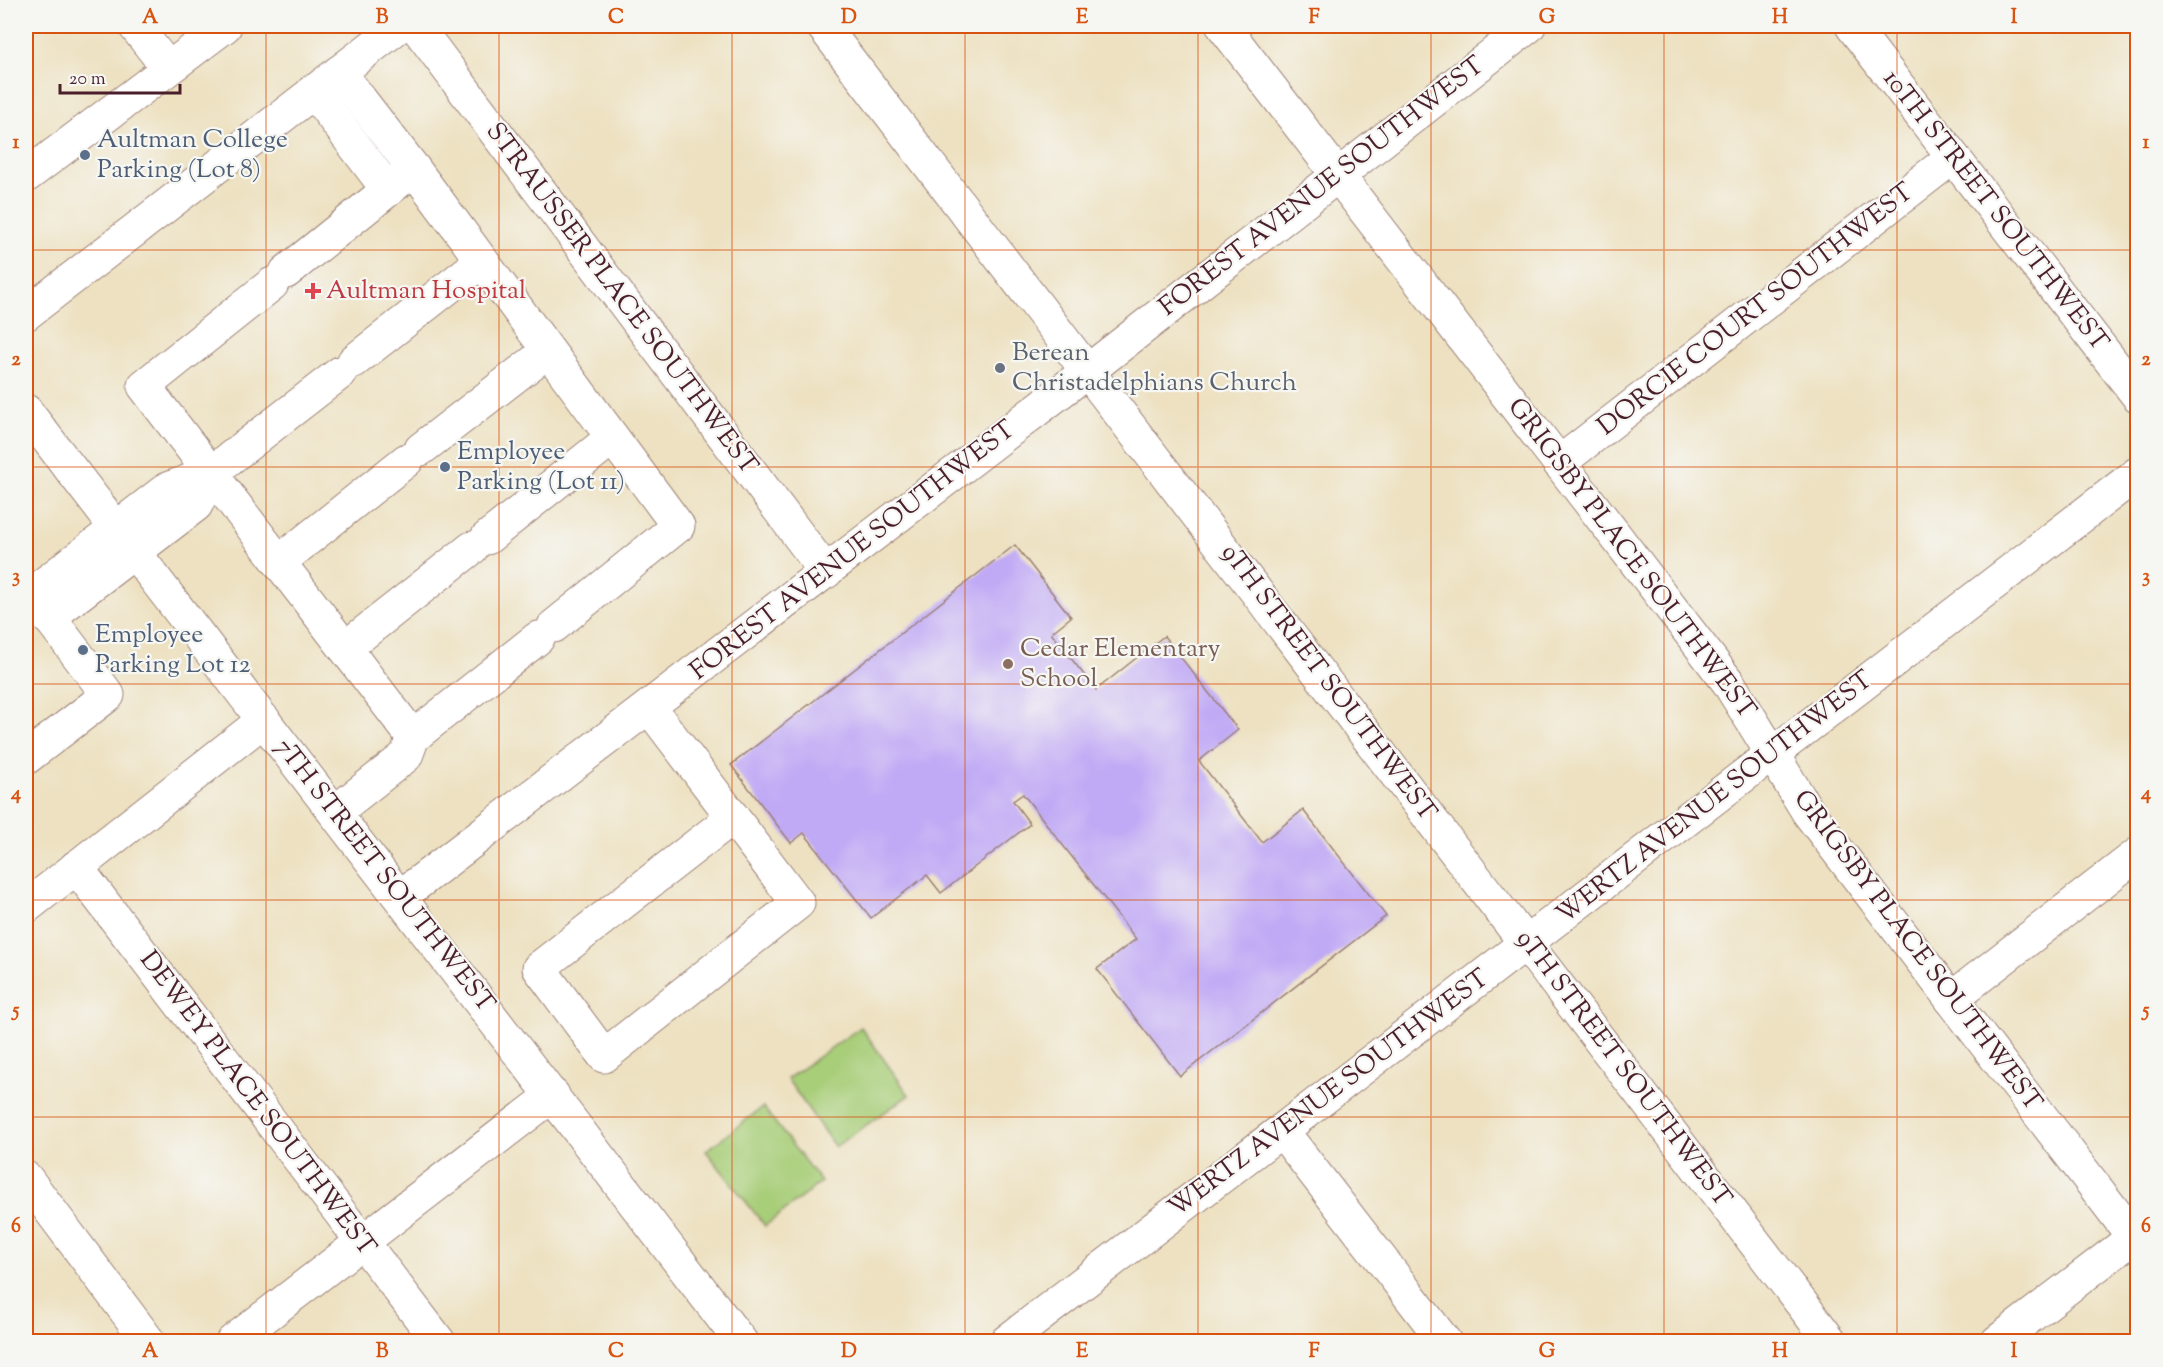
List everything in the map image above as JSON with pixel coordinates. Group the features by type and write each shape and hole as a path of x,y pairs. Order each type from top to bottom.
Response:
{"street":[{"path":"135,26 168,68"},
{"path":"26,176 225,26"},
{"path":"26,314 399,26"},
{"name":"STRAUSSER PLACE SOUTHWEST","path":"416,26 826,572"},
{"name":"9TH STREET SOUTHWEST","path":"823,26 1089,370 1831,1341"},
{"name":"GRIGSBY PLACE SOUTHWEST","path":"1223,26 1728,681 1808,812 2136,1238"},
{"name":"FOREST AVENUE SOUTHWEST","path":"401,896 1089,370 1529,26"},
{"name":"10TH STREET SOUTHWEST","path":"1852,26 2138,396"},
{"path":"326,81 414,170 678,526 413,737 406,756 335,812"},
{"path":"326,81 388,190"},
{"name":"DORCIE COURT SOUTHWEST","path":"1559,463 1953,157"},
{"path":"413,737 144,386 414,170"},
{"path":"26,758 108,695 34,603 124,541 167,489 211,473 482,261"},
{"path":"279,562 548,351"},
{"name":"7TH STREET SOUTHWEST","path":"26,411 741,1341"},
{"path":"345,648 612,438"},
{"name":"WERTZ AVENUE SOUTHWEST","path":"1006,1341 2138,473"},
{"path":"649,707 733,817 798,903 604,1056 539,968 733,817"},
{"path":"26,907 264,720"},
{"path":"1951,999 2138,854"},
{"name":"DEWEY PLACE SOUTHWEST","path":"76,867 439,1341"},
{"path":"232,1341 553,1095"},
{"path":"1282,1131 1445,1341"},
{"path":"26,1178 149,1341"},
{"path":"1997,1341 2136,1238"}],"green space":[{"path":"861,1027 909,1095 835,1147 787,1079"},
{"path":"763,1107 821,1182 765,1226 706,1151"}],"building":[{"path":"1015,545 1071,617 1051,633 1096,690 1164,636 1238,730 1199,761 1262,842 1303,810 1386,916 1180,1076 1097,969 1136,939 1023,794 1013,801 1030,824 941,893 927,875 871,918 804,833 791,843 731,765"}],"place":[{"name":"Aultman College Parking (Lot 8)","path":"85,155"},
{"name":"Aultman Hospital","path":"313,291"},
{"name":"Berean Christadelphians Church","path":"1000,368"},
{"name":"Employee Parking (Lot 11)","path":"445,467"},
{"name":"Employee Parking Lot 12","path":"83,650"},
{"name":"Cedar Elementary School","path":"1008,664"}]}
